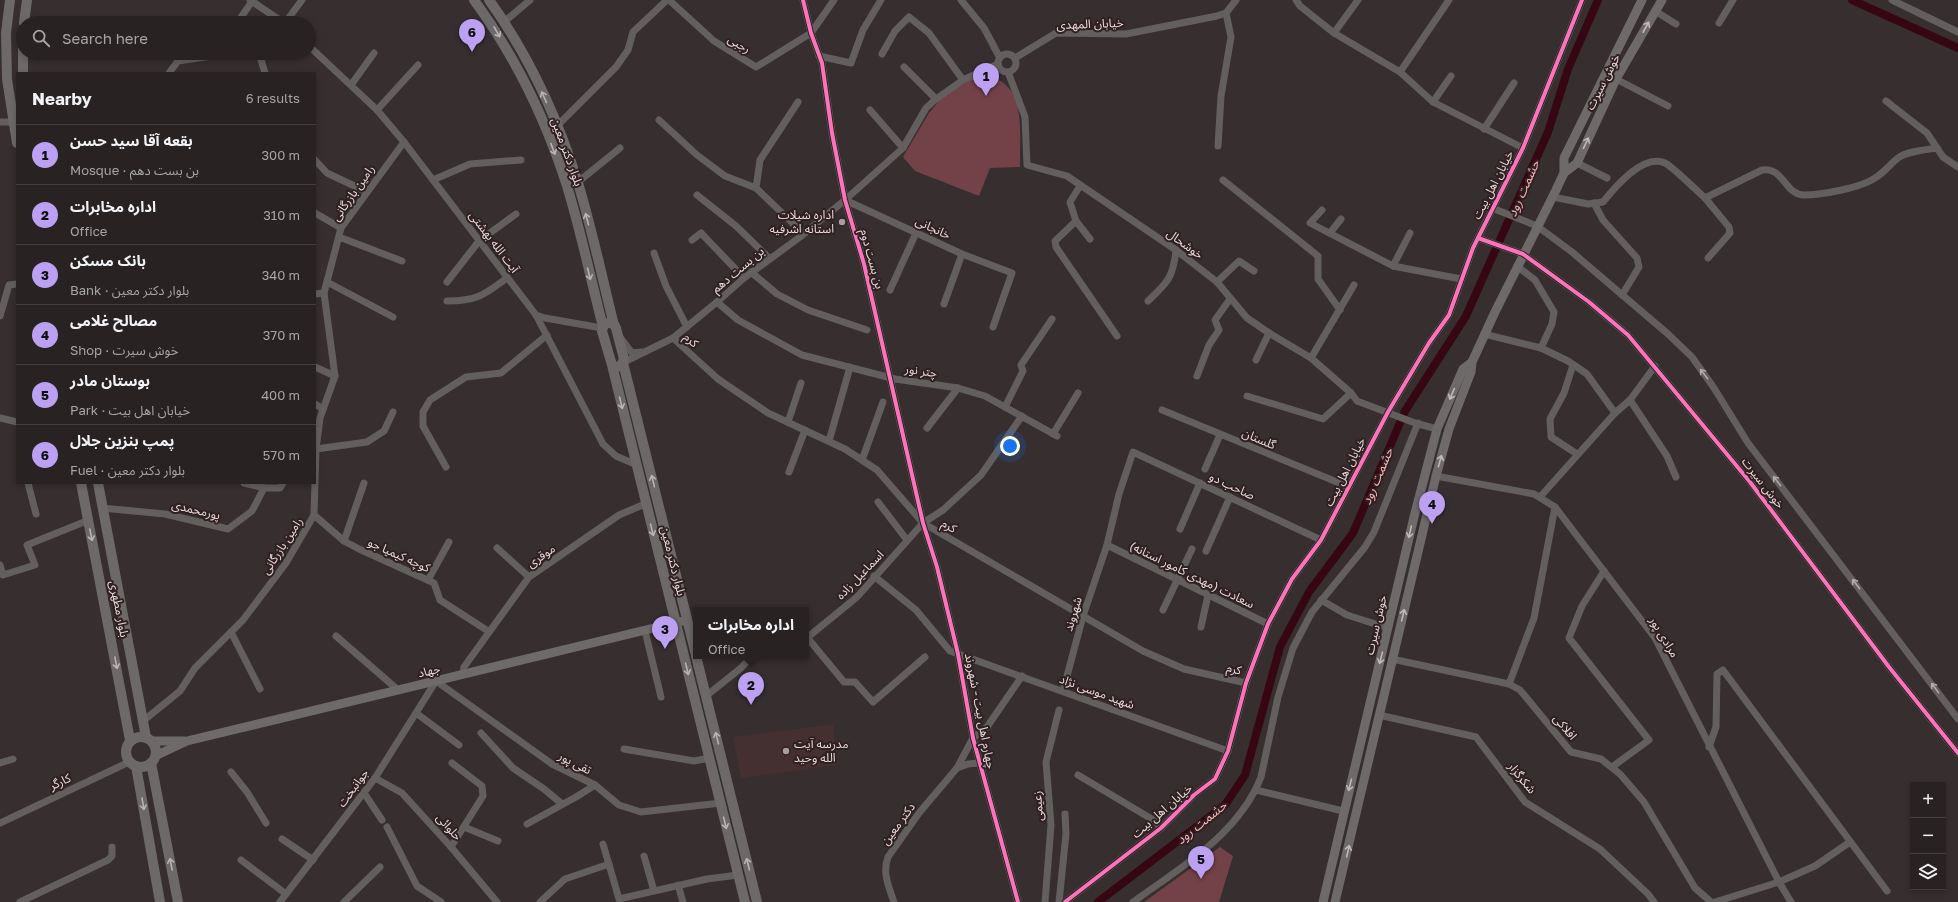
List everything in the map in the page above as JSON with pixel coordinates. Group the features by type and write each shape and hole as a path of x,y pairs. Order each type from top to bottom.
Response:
{"main road":[{"path":"10,0 6,33 7,79 16,136"},
{"path":"25,16 27,0"},
{"name":"بلوار دکتر معین","path":"474,0 492,24 521,74 544,127 566,186 612,365 637,465 645,504 745,902"},
{"name":"بلوار دکتر معین","path":"489,0 532,69 557,126 578,182 616,329 623,363 693,644"},
{"name":"خوش سیرت","path":"1335,902 1436,476 1450,429 1471,372 1472,362 1517,266 1564,173 1564,158 1642,0"},
{"name":"خوش سیرت","path":"1564,173 1577,163 1616,79 1662,0"},
{"path":"23,60 23,72"},
{"path":"602,327 607,323 616,329"},
{"name":"خوش سیرت","path":"1323,902 1414,517 1437,429 1463,369 1472,362"},
{"path":"612,365 619,367 623,363"},
{"name":"بلوار مطهری","path":"82,484 130,740"},
{"name":"بلوار مطهری","path":"98,484 143,721 149,739"},
{"name":"جهاد","path":"187,741 687,620"},
{"name":"بلوار دکتر معین","path":"697,659 758,902"},
{"path":"160,902 132,764 125,753 127,744 135,737 187,741"},
{"path":"149,739 155,746 153,760 178,902"},
{"path":"132,764 144,766 187,741"},
{"path":"1330,871 1335,874 1342,874"}],"street":[{"path":"289,16 302,0"},
{"path":"504,22 530,0"},
{"name":"رجبی","path":"557,126 616,67 628,50 633,32 668,0 714,41 756,67 811,33 834,0"},
{"name":"بن بست دوم","path":"804,0 811,33 819,56 845,200 864,264 923,523"},
{"path":"819,56 851,63 863,30 881,0"},
{"path":"961,0 984,28 999,61 1001,70 1008,72 1015,67 1015,58 1007,54 999,61"},
{"path":"1218,146 1223,81 1231,37 1226,13 1236,0"},
{"path":"1296,0 1300,6 1334,33 1400,72 1434,102 1523,148"},
{"path":"1334,33 1358,0"},
{"path":"1400,72 1449,0"},
{"name":"خیابان اهل بیت","path":"1065,902 1161,828 1194,795 1215,780 1228,751 1246,683 1268,624 1292,579 1321,540 1429,343 1449,315 1473,248 1523,148 1582,0"},
{"path":"1719,24 1733,0"},
{"path":"1892,0 1958,32"},
{"path":"242,16 252,1 274,16"},
{"path":"1655,11 1676,24"},
{"name":"خيابان المهدی","path":"1015,58 1056,33 1126,34 1226,13"},
{"path":"882,54 895,31 909,17 930,33 964,80"},
{"name":"آیت الله بهشتی","path":"316,52 377,110 404,142 536,315 603,444 616,456 637,465"},
{"path":"351,85 374,53"},
{"path":"170,72 178,61 185,60"},
{"path":"261,60 264,72"},
{"name":"بن بست دهم","path":"623,363 673,338 687,327 751,272 845,200 903,148 926,108 936,99 964,80 999,61"},
{"path":"377,110 418,65"},
{"path":"904,67 936,99"},
{"name":"خوشحال","path":"1008,72 1025,117 1027,165 1067,176 1176,250 1217,282 1246,318 1311,358 1351,393 1357,401 1416,423 1437,429"},
{"path":"1434,102 1451,76"},
{"path":"1616,79 1668,106"},
{"path":"1484,129 1514,83"},
{"path":"1886,101 1927,133 1943,156 1956,163"},
{"path":"756,188 760,160 798,102"},
{"path":"870,110 903,148"},
{"path":"659,120 697,155 725,176 756,188 803,233"},
{"path":"0,122 14,122"},
{"name":"رامین بازرگانی","path":"316,451 320,418 335,376 324,292 341,228 404,142"},
{"path":"578,182 620,148"},
{"path":"1705,198 1768,168 1777,172 1792,190 1802,195 1854,188 1875,179 1900,157 1937,148"},
{"path":"433,180 470,164 521,160"},
{"path":"316,161 327,173 367,192"},
{"path":"1553,197 1588,204 1603,202 1616,186 1642,164 1654,161 1665,163 1705,198 1729,227 1730,233 1708,258"},
{"path":"1577,163 1607,178"},
{"path":"1223,180 1318,256 1318,279 1340,310"},
{"path":"1080,186 1070,202 1076,221 1090,239"},
{"path":"697,194 736,226 769,258"},
{"name":"خانجانی","path":"845,200 962,254 1012,273 993,327"},
{"path":"1594,203 1603,220 1637,258 1639,267 1622,295"},
{"path":"1492,208 1537,226"},
{"path":"1322,210 1310,223 1393,266 1462,279"},
{"path":"316,214 341,228"},
{"path":"447,282 480,240 516,214"},
{"path":"1330,233 1341,219"},
{"path":"1076,221 1055,241 1056,247 1116,336"},
{"name":"خوش سیرت","path":"1537,226 1572,252 1668,334 1692,357 1714,388 1748,443 1958,719"},
{"path":"692,240 701,233 744,278"},
{"path":"890,290 916,233"},
{"path":"1393,266 1410,233"},
{"path":"339,237 402,260"},
{"path":"1478,238 1523,254"},
{"path":"1148,301 1170,278 1174,270 1176,250"},
{"path":"654,254 666,286 687,327"},
{"path":"944,304 962,254"},
{"name":"خوش سیرت","path":"1523,254 1595,306 1628,335 1750,482 1889,667 1958,753"},
{"path":"1217,282 1239,261 1254,272"},
{"path":"1517,266 1535,280 1554,312 1552,324 1541,348"},
{"path":"751,272 777,294 808,310 867,330"},
{"path":"447,301 468,301 485,294 507,278"},
{"path":"327,282 393,317"},
{"path":"0,316 9,285 16,284"},
{"path":"1311,358 1354,285"},
{"path":"316,294 324,292"},
{"path":"1197,376 1209,345 1219,330 1215,320 1230,299"},
{"name":"چتر نور","path":"717,302 738,320 802,355 889,377 958,388 985,396 1055,435 1078,393"},
{"path":"536,315 545,318 602,327"},
{"path":"1005,407 1023,370 1021,365 1052,319"},
{"path":"616,329 632,353 650,350"},
{"path":"1256,360 1269,333"},
{"path":"1484,334 1541,348 1573,365 1587,374 1615,413"},
{"path":"446,467 423,426 423,412 430,400 466,377 501,373 546,335"},
{"name":"کرم","path":"673,338 718,379 768,413 845,449 877,470 923,523 1143,651 1184,669 1246,683"},
{"path":"1573,365 1564,392 1550,419 1551,436 1577,454"},
{"path":"1540,497 1615,413 1630,400 1655,366"},
{"path":"316,367 335,376"},
{"path":"829,441 850,367"},
{"path":"788,422 801,383"},
{"path":"927,428 958,388"},
{"path":"1247,396 1323,419 1351,393"},
{"path":"1630,400 1667,456 1676,477"},
{"path":"862,460 883,402"},
{"path":"316,405 323,409"},
{"name":"گلستان","path":"1162,410 1349,487"},
{"path":"316,451 367,442 384,431 393,412"},
{"name":"اسماعیل زاده","path":"809,634 857,597 874,576 923,523 943,510 981,475 1022,416"},
{"path":"0,418 16,422"},
{"path":"1133,902 1196,856 1220,836 1239,815 1256,790 1261,777 1278,697 1294,648 1312,612 1321,600 1332,590 1361,553 1374,532 1416,423"},
{"path":"789,472 806,430"},
{"path":"1205,469 1220,435"},
{"name":"صاحب دو","path":"1133,452 1321,540"},
{"name":"شهروند","path":"1064,691 1083,616 1107,545 1119,494 1133,452"},
{"name":"مرادی پور","path":"1436,476 1534,494 1555,506 1654,638 1779,882 1791,902"},
{"path":"1180,529 1200,483"},
{"path":"28,484 36,514"},
{"path":"248,484 264,488 280,488 282,484"},
{"name":"رامین بازرگانی","path":"143,721 180,691 195,668 243,620 286,563 314,515 315,484"},
{"path":"344,541 364,484"},
{"name":"پورمحمدی","path":"102,508 165,514 228,529 252,511 264,488"},
{"path":"1206,551 1230,497"},
{"path":"878,502 907,540"},
{"name":"موقری","path":"463,674 464,667 488,631 530,577 619,515 645,504"},
{"path":"1509,684 1534,618 1555,506"},
{"name":"کوچه کیمیا جو","path":"314,515 344,541 434,583 440,600 488,631"},
{"path":"0,565 3,575 36,565 27,545 88,520"},
{"name":"چهارم اهل بیت - شهروند","path":"923,523 937,567 958,654 979,763 1018,902"},
{"path":"428,580 449,542"},
{"name":"سعادت (مهدی کامور استانه)","path":"1107,545 1268,624"},
{"path":"497,548 530,577"},
{"path":"1163,610 1176,579 1192,549"},
{"path":"1604,572 1582,606 1569,638 1649,740 1612,767"},
{"name":"شهید موسی نژاد","path":"874,576 916,610 950,651 1228,751"},
{"path":"1201,627 1208,594"},
{"path":"1321,600 1347,615 1388,628"},
{"path":"645,631 661,697"},
{"path":"231,632 260,689"},
{"path":"336,636 398,690"},
{"path":"809,638 844,682 855,682 873,702 925,657"},
{"path":"706,696 741,668 749,659"},
{"name":"افلاکی","path":"1392,660 1509,684 1520,690 1571,752 1601,759 1612,767 1644,802 1695,888 1711,902"},
{"path":"1709,747 1716,727 1717,674 1723,670 1887,891"},
{"path":"973,738 987,727 1022,676"},
{"name":"جوانبخت","path":"280,902 375,778 436,681"},
{"name":"تقی پور","path":"436,681 552,764 595,785 619,805 641,812 721,803"},
{"name":"زعیمی","path":"1045,902 1045,884 1051,825 1046,762 1059,710"},
{"path":"416,713 459,745"},
{"name":"شکرگزار","path":"1380,714 1476,738 1525,802 1600,849 1648,894 1654,902"},
{"path":"481,732 513,768 544,789 562,804"},
{"name":"دکتر معین","path":"894,902 885,876 884,865 919,813 957,768 973,738"},
{"path":"624,749 694,761 710,758"},
{"path":"0,763 13,759"},
{"path":"451,847 483,796 482,786 452,763"},
{"path":"957,768 968,764 979,763"},
{"name":"کارگر","path":"0,823 132,764"},
{"path":"231,772 247,792 266,823"},
{"path":"1078,775 1155,821 1161,828"},
{"name":"حلوائی","path":"375,778 402,793 451,847 497,902"},
{"path":"527,824 595,785"},
{"path":"1256,790 1344,811"},
{"path":"364,793 382,820"},
{"path":"1059,902 1066,834 1065,814"},
{"path":"387,827 417,886 441,902"},
{"path":"464,827 498,842"},
{"path":"282,839 313,860"},
{"path":"1715,902 1779,882 1815,866 1850,842"},
{"path":"603,844 618,899 678,885 738,874"},
{"path":"20,902 108,860 112,856 112,847"},
{"path":"644,856 654,891"},
{"path":"241,860 286,894"},
{"path":"540,902 565,879 609,864"},
{"path":"344,902 380,867"},
{"path":"678,885 683,902"}],"shaded area":[{"path":"978,75 994,78 1006,85 1013,95 1018,108 1020,122 1020,167 990,168 979,196 915,171 903,157 929,113 944,95"},
{"name":"مدرسه آیت الله وحید","path":"833,724 838,765 741,778 733,737"},
{"path":"1220,847 1233,856 1219,902 1144,902"}],"waterway":[{"name":"حشمت رود","path":"1098,902 1225,805 1245,775 1280,647 1309,592 1353,533 1405,411 1466,316 1548,132 1568,69 1598,0"},
{"path":"1852,0 1958,48"}],"cycle path":[{"path":"803,0 811,33 822,63 832,133 845,200 864,264 923,523 937,567 958,654 973,738 1018,902"},
{"path":"1065,902 1161,828 1194,795 1215,779 1228,751 1246,683 1268,624 1292,579 1321,540 1388,412 1429,343 1449,315 1473,248 1523,148 1582,0"},
{"path":"1478,238 1523,254 1589,302 1628,335 1750,482 1889,667 1958,753"}],"place":[{"name":"پمپ بنزین جلال","path":"472,52"},
{"name":"بقعه آقا سید حسن","path":"986,96"},
{"name":"اداره شیلات استانه اشرفیه","path":"842,222"},
{"name":"مصالح غلامی","path":"1432,524"},
{"name":"بانک مسکن","path":"665,649"},
{"name":"اداره مخابرات","path":"751,705"},
{"name":"مدرسه آیت الله وحید","path":"786,751"},
{"name":"بوستان مادر","path":"1201,879"}]}
